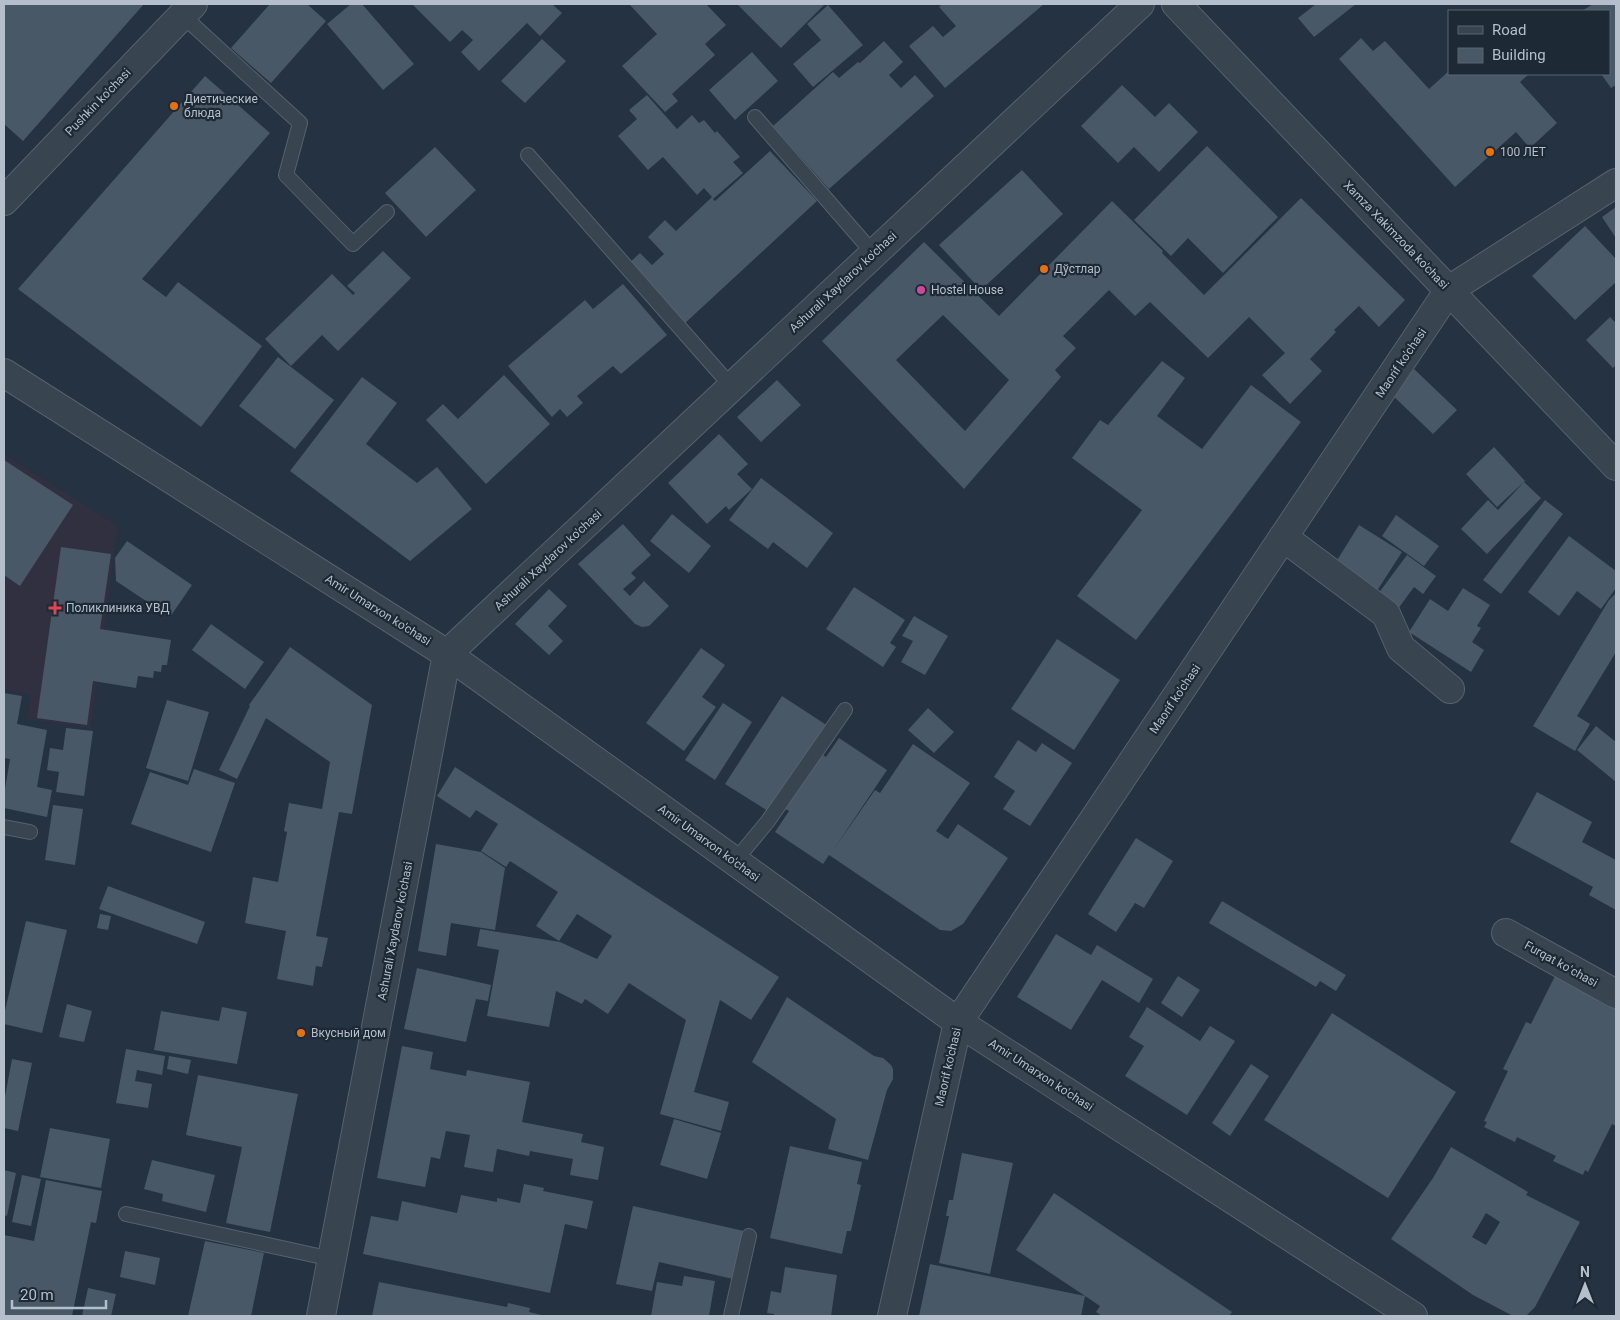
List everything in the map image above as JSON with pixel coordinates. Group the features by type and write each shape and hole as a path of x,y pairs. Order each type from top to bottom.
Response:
{"street":[{"name":"Ashurali Xaydarov ko'chasi","path":"321,1316 448,654 1140,4"},
{"name":"Xamza Xakimzoda ko'chasi","path":"1176,4 1616,466"},
{"name":"Pushkin ko'chasi","path":"4,201 188,9"},
{"name":"Maorif ko'chasi","path":"892,1316 958,1022 1449,290 1616,183"},
{"name":"Amir Umarxon ko'chasi","path":"4,373 448,654 958,1022 1413,1316"},
{"path":"1283,537 1386,614 1401,648 1450,689"},
{"name":"Furqat koʻchasi","path":"1506,933 1616,994"}],"lane":[{"path":"188,9 300,123 286,175 352,244 387,212"},
{"path":"755,117 874,254"},
{"path":"528,156 732,387"},
{"path":"735,861 768,821 844,710"},
{"path":"4,827 30,832"},
{"path":"126,1214 332,1259"},
{"path":"731,1316 749,1236"}],"shaded area":[{"name":"Поликлиника УВД","path":"4,454 118,526 91,728 27,719 30,695 4,690"}],"building":[{"path":"4,4 144,4 23,141 4,124"},
{"path":"270,4 307,4 326,21 271,83 231,48"},
{"path":"351,4 362,4 414,64 383,90 327,24"},
{"path":"412,4 552,4 562,13 540,36 527,23 479,71 461,52 473,40 462,30 450,42"},
{"path":"629,4 706,4 726,25 705,44 715,55 672,94 678,101 665,112 622,66 657,34"},
{"path":"737,4 825,4 781,48"},
{"path":"942,4 1044,4 945,88 909,46 933,26 943,37 956,26 939,7"},
{"path":"1316,4 1356,4 1314,37 1298,18"},
{"path":"1593,4 1616,4 1616,85 1611,88 1602,75 1610,75 1610,10 1584,10"},
{"path":"828,5 863,45 813,87 793,64 821,40 807,24"},
{"path":"1361,38 1373,51 1385,41 1429,89 1448,72 1448,75 1528,75 1520,82 1557,123 1530,148 1516,132 1455,187 1339,59"},
{"path":"542,39 566,61 525,103 501,81"},
{"path":"884,41 903,62 889,75 901,88 915,75 934,96 829,189 773,126 833,72 839,78 858,62 860,63"},
{"path":"752,52 778,81 735,120 709,90"},
{"path":"205,76 270,133 142,279 166,297 178,282 262,346 201,427 18,289"},
{"path":"1122,85 1155,117 1169,103 1198,132 1159,172 1134,147 1118,163 1081,126"},
{"path":"647,95 677,129 692,115 699,123 704,120 715,133 717,131 740,157 733,162 743,173 713,199 715,201 770,151 817,201 683,325 627,265 640,253 652,265 664,254 648,237 665,220 676,231 712,197 704,188 697,195 663,157 648,170 618,136 637,119 629,110"},
{"path":"1207,146 1278,217 1223,273 1188,238 1171,256 1134,220"},
{"path":"435,147 476,190 426,237 385,193"},
{"path":"1022,170 1063,214 981,290 939,245"},
{"path":"1301,198 1405,300 1379,327 1359,306 1334,330 1336,332 1310,359 1322,371 1290,404 1262,375 1285,353 1249,317 1208,358 1150,302 1135,316 1109,290 1063,336 1076,348 1055,370 1061,377 964,489 822,341 924,242 999,316 1112,201 1204,295","holes":["943,315 1009,380 965,431 896,360"]},
{"path":"1616,207 1616,238 1602,217"},
{"path":"1585,226 1616,259 1616,282 1575,320 1532,276"},
{"path":"383,251 411,278 338,351 322,335 291,366 265,339 332,274 353,295 355,293 347,286"},
{"path":"623,284 667,335 621,374 613,366 577,396 583,403 567,417 560,409 552,417 508,366 585,300 593,309"},
{"path":"1610,317 1616,323 1616,365 1613,368 1586,340"},
{"path":"278,357 334,400 295,449 239,406"},
{"path":"1162,361 1185,378 1157,416 1202,449 1251,385 1301,422 1136,640 1077,596 1142,510 1072,458 1100,420 1108,425"},
{"path":"1414,369 1457,410 1433,434 1390,393"},
{"path":"504,375 550,424 486,484 426,420 443,404 458,419"},
{"path":"362,377 397,403 366,444 417,483 437,467 472,509 410,561 290,471"},
{"path":"777,380 801,405 761,442 737,417"},
{"path":"719,434 748,464 737,474 752,489 729,510 726,506 707,524 668,483"},
{"path":"1494,447 1525,481 1497,507 1466,474"},
{"path":"4,460 73,505 20,586 4,575"},
{"path":"761,478 833,533 807,568 773,542 768,549 729,520"},
{"path":"1524,482 1541,498 1487,554 1461,529 1488,500 1498,510"},
{"path":"1545,500 1563,514 1501,594 1483,580"},
{"path":"672,514 711,546 689,573 650,541"},
{"path":"1396,515 1439,546 1424,566 1382,536"},
{"path":"623,524 651,555 631,573 636,578 623,589 630,596 644,581 669,606 649,626 642,627 635,624 578,564"},
{"path":"1359,525 1402,552 1373,597 1331,570"},
{"path":"1569,536 1616,571 1616,588 1601,609 1577,591 1559,616 1528,592"},
{"path":"127,541 192,585 170,617 116,581 115,558"},
{"path":"61,547 111,554 100,629 171,640 167,665 162,665 161,672 154,671 153,678 138,676 136,688 93,681 87,725 37,718"},
{"path":"1407,555 1436,576 1423,594 1414,587 1395,613 1375,598"},
{"path":"854,587 905,620 890,643 896,647 883,667 826,629"},
{"path":"1463,588 1490,605 1477,626 1481,628 1472,642 1484,650 1471,672 1409,632 1430,599 1448,611"},
{"path":"549,589 567,606 548,626 563,641 549,655 515,624"},
{"path":"1616,593 1616,652 1577,716 1590,724 1575,751 1533,726 1609,600"},
{"path":"914,616 948,636 925,675 901,662 913,641 902,636"},
{"path":"211,624 264,662 245,689 192,650"},
{"path":"1057,639 1120,680 1074,750 1011,709"},
{"path":"290,647 372,705 352,814 339,812 316,936 328,938 322,967 316,966 313,986 277,979 286,931 245,923 253,877 278,882 287,832 284,831 289,803 322,809 330,762 266,718 237,779 219,770 249,705"},
{"path":"701,648 725,665 702,697 716,707 684,751 646,723"},
{"path":"4,693 22,696 17,724 47,730 37,787 52,790 47,817 4,808 4,795 10,759 4,758"},
{"path":"782,696 828,726 771,813 725,784"},
{"path":"167,700 209,712 188,781 146,768"},
{"path":"723,703 752,722 715,780 685,760"},
{"path":"928,708 954,732 934,753 908,730"},
{"path":"1596,726 1616,742 1616,782 1577,750"},
{"path":"66,728 93,731 84,796 56,792 59,772 47,770 50,748 63,750"},
{"path":"839,738 887,770 832,852 875,790 880,793 913,744 970,783 936,831 948,839 958,824 1008,858 963,924 951,931 940,930 829,855 823,864 775,832 789,811 784,808 820,753 826,757"},
{"path":"1018,740 1036,752 1042,743 1072,763 1030,826 1003,809 1015,791 994,777"},
{"path":"455,767 779,977 751,1020 720,1000 694,1092 729,1102 721,1131 660,1114 686,1020 629,983 608,1014 585,999 582,1004 556,991 549,1027 487,1016 499,950 477,946 480,929 560,942 597,959 612,936 577,914 559,941 536,926 558,892 510,861 506,867 481,851 498,824 476,810 470,818 437,796"},
{"path":"194,769 235,783 211,852 131,824 150,772 188,785"},
{"path":"1537,792 1592,822 1582,842 1616,860 1616,910 1589,895 1593,887 1510,842"},
{"path":"53,805 83,809 75,865 45,860"},
{"path":"1136,838 1173,861 1144,908 1135,903 1116,932 1088,914"},
{"path":"436,844 481,852 505,868 495,930 451,923 446,956 418,951"},
{"path":"108,886 205,922 197,944 99,909"},
{"path":"1222,901 1346,975 1336,991 1320,981 1316,987 1209,923"},
{"path":"100,914 111,916 108,930 97,928"},
{"path":"26,921 67,930 42,1033 4,1024 4,1015"},
{"path":"1056,934 1091,955 1097,945 1153,979 1139,1003 1102,980 1071,1030 1017,997"},
{"path":"417,968 491,985 488,1001 476,999 466,1042 404,1029"},
{"path":"1178,976 1200,990 1182,1017 1161,1003"},
{"path":"1555,976 1616,1006 1616,1126 1612,1124 1588,1172 1585,1170 1583,1175 1553,1161 1556,1156 1517,1137 1515,1142 1484,1127 1487,1122 1484,1121 1508,1071 1503,1069 1526,1022 1531,1024"},
{"path":"787,997 874,1056 883,1058 893,1069 893,1079 887,1090 868,1160 828,1149 836,1119 752,1062"},
{"path":"67,1004 92,1011 84,1042 59,1037"},
{"path":"222,1007 247,1012 237,1064 154,1050 161,1011 219,1021"},
{"path":"1147,1007 1200,1041 1210,1026 1235,1041 1187,1115 1125,1076 1144,1046 1129,1037"},
{"path":"1332,1013 1456,1092 1388,1198 1264,1120"},
{"path":"402,1046 433,1052 430,1069 466,1076 467,1070 530,1082 522,1122 583,1134 581,1142 604,1147 598,1180 570,1175 573,1159 530,1151 529,1156 497,1149 493,1172 464,1167 470,1135 446,1131 440,1159 431,1157 425,1187 377,1178"},
{"path":"126,1049 165,1056 162,1075 137,1070 135,1081 152,1084 148,1108 116,1103"},
{"path":"169,1056 191,1060 188,1074 167,1069"},
{"path":"12,1059 32,1063 18,1131 4,1128 4,1102"},
{"path":"1251,1064 1269,1076 1230,1136 1212,1123"},
{"path":"198,1075 298,1094 270,1232 226,1223 242,1147 186,1135"},
{"path":"674,1119 721,1133 707,1179 660,1165"},
{"path":"50,1128 110,1139 101,1188 40,1177"},
{"path":"790,1146 862,1162 857,1184 861,1185 851,1231 847,1231 842,1254 770,1238"},
{"path":"1451,1147 1528,1192 1526,1195 1580,1222 1535,1307 1527,1315 1513,1316 1473,1295 1391,1239 1433,1178","holes":["1486,1213 1500,1222 1486,1245 1472,1237"]},
{"path":"962,1153 1013,1163 990,1274 939,1263 949,1216 946,1216 949,1200 953,1200"},
{"path":"152,1160 215,1175 206,1212 162,1201 163,1194 144,1189"},
{"path":"4,1170 16,1173 7,1216 4,1215"},
{"path":"22,1175 41,1179 31,1226 12,1222"},
{"path":"46,1180 102,1191 96,1223 91,1222 72,1316 4,1316 4,1235 34,1241"},
{"path":"524,1184 544,1188 543,1191 593,1201 587,1229 565,1224 550,1293 363,1254 371,1216 398,1221 402,1201 457,1213 461,1195 497,1202 497,1198 520,1203"},
{"path":"1054,1193 1232,1312 1229,1316 1102,1316 1096,1312 1100,1306 1016,1250"},
{"path":"633,1206 744,1231 733,1279 659,1262 652,1291 616,1284"},
{"path":"205,1241 264,1253 251,1316 188,1316"},
{"path":"125,1251 160,1258 155,1285 120,1277"},
{"path":"930,1264 1085,1296 1081,1316 919,1316"},
{"path":"785,1267 837,1275 831,1316 774,1316 774,1314 767,1313 771,1291 781,1293"},
{"path":"684,1276 715,1281 709,1316 651,1316 657,1282 682,1286"},
{"path":"379,1282 507,1307 508,1303 530,1308 529,1312 546,1316 372,1316"},
{"path":"88,1288 116,1294 111,1316 82,1316"}],"place":[{"name":"Диетические блюда","path":"174,106"},
{"name":"100 ЛЕТ","path":"1490,152"},
{"name":"Дўстлар","path":"1044,269"},
{"name":"Hostel House","path":"921,290"},
{"name":"Поликлиника УВД","path":"55,608"},
{"name":"Вкусный дом","path":"301,1033"}]}
